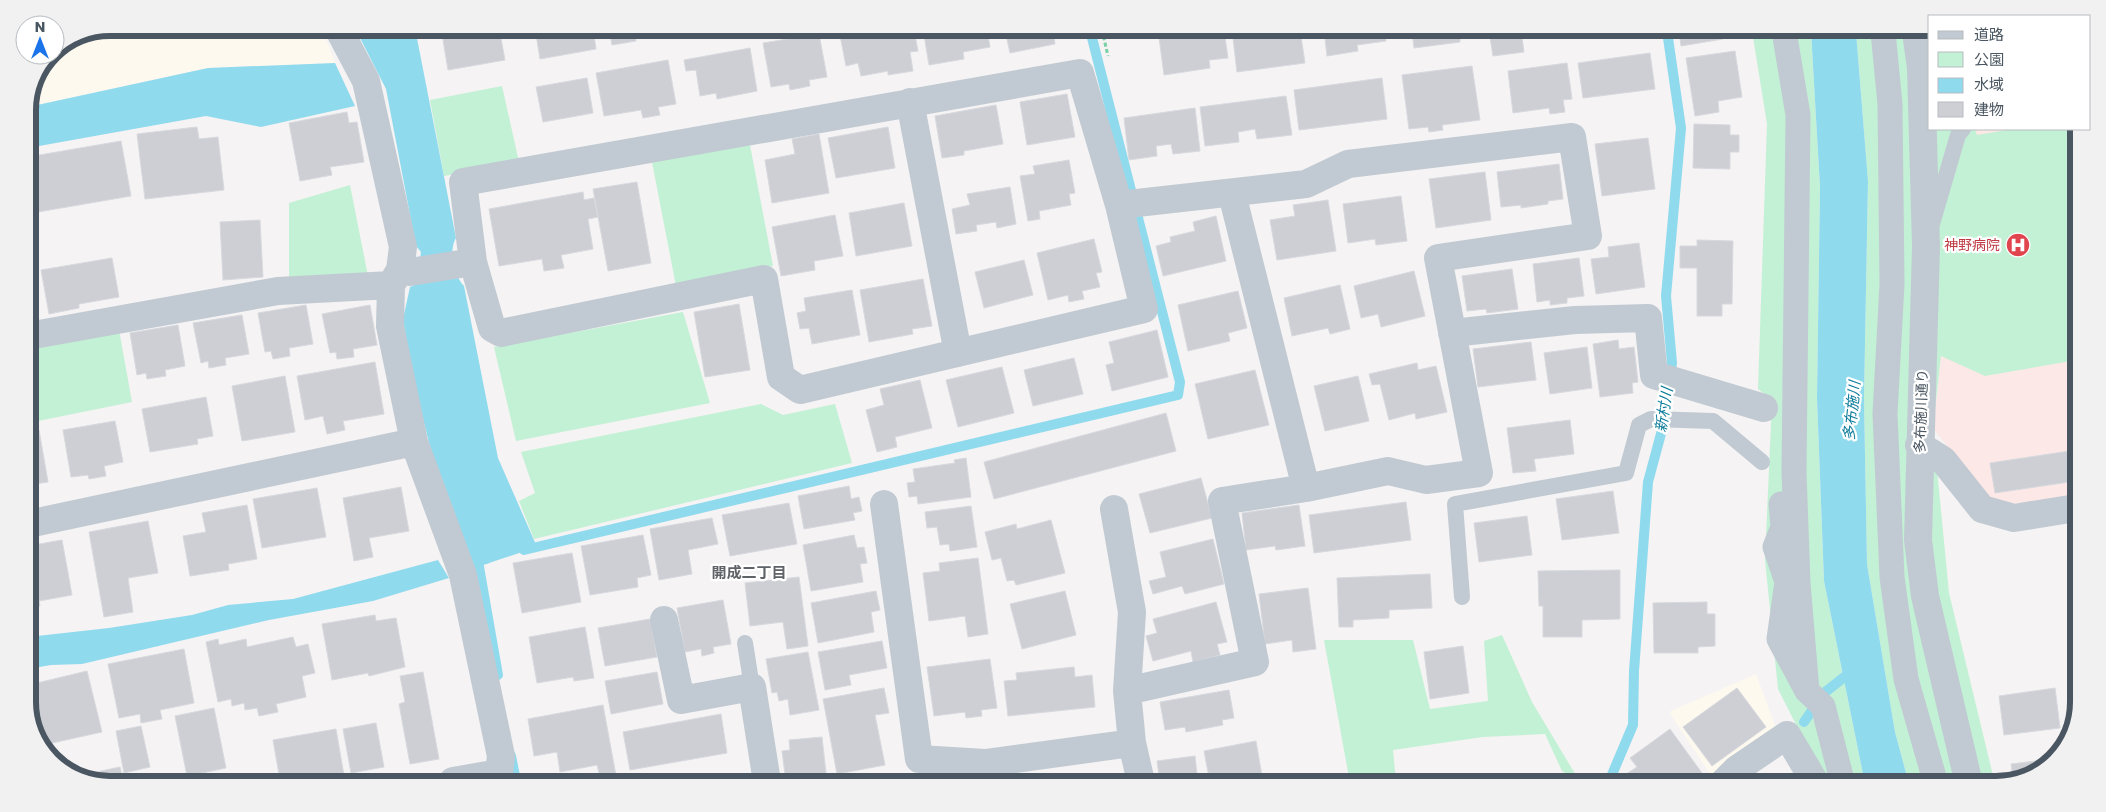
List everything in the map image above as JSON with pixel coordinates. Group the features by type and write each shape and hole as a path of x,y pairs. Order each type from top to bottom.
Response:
{"street":[{"path":"342,36 366,81 373,106 403,247 401,276 390,326 414,442 459,564 501,756 500,776"},
{"path":"1785,36 1798,115 1794,472 1780,497 1783,527 1775,547 1792,583 1779,639 1815,698 1840,776"},
{"path":"1883,36 1890,104 1892,284 1885,414 1892,577 1906,679 1934,776"},
{"name":"多布施川通り","path":"1917,36 1921,68 1926,246 1919,445 1918,540 1924,596 1967,776"},
{"path":"1080,73 1130,204 1144,309 800,390 782,377 764,279 501,333 492,328 468,263 463,182 910,102 1080,73"},
{"path":"910,102 958,353"},
{"path":"1127,691 1255,662 1222,501 1306,488 1388,471 1426,480 1479,473 1438,258 1588,236 1572,137 1348,164 1306,184 1232,194 1130,204"},
{"path":"1232,194 1306,488"},
{"path":"36,335 278,291 401,276 468,263"},
{"path":"1452,333 1575,320 1648,318 1654,375 1764,408"},
{"path":"36,522 414,442"},
{"path":"1919,445 1943,460 1982,509 2014,518 2070,509"},
{"path":"884,504 919,759 985,763 1132,743"},
{"path":"1114,509 1132,612 1127,691 1132,743 1140,776"},
{"path":"664,620 681,700 752,687 765,776"},
{"path":"1730,776 1737,769 1787,735 1811,776"}],"lane":[{"path":"1926,246 1958,136 1962,130"},
{"path":"1462,597 1455,504 1626,473 1639,425 1650,419 1713,422 1762,462"},
{"path":"745,643 752,687"}],"shaded area":[{"path":"110,36 325,36 335,63 208,68 37,105 42,82 52,65 65,65 65,52 82,42"},
{"name":"神野病院","path":"1976,130 2070,130 2070,497 2012,504 1988,498 1933,428 1941,356"},
{"path":"1756,674 1777,731 1719,776 1711,776 1669,712"}],"green space":[{"path":"1753,36 1811,36 1820,187 1817,399 1824,581 1863,776 1822,776 1778,689 1765,560 1772,400 1758,389 1767,124"},
{"path":"1856,36 1928,36 1928,130 1975,130 1977,135 2007,130 2070,130 2070,361 1985,376 1941,356 1933,428 1949,593 1993,776 1907,776 1895,732 1867,564 1864,399 1868,181"},
{"path":"502,86 519,162 444,176 430,100"},
{"path":"749,140 773,266 676,286 651,157"},
{"path":"350,185 368,276 289,278 289,203"},
{"path":"683,312 710,403 516,441 494,347"},
{"path":"119,330 132,402 36,421 36,346"},
{"path":"761,404 783,415 835,404 852,463 534,539 519,501 535,493 521,452"},
{"path":"1502,635 1532,702 1576,776 1570,776 1562,771 1545,734 1483,737 1393,750 1396,776 1349,776 1324,640 1413,640 1430,709 1488,701 1484,641"}],"water":[{"path":"359,36 417,36 456,238 452,250 453,263 457,276 464,286 498,458 537,547 474,568 435,467 412,374 403,319 410,287 417,284 421,252 416,246 386,89"},
{"name":"多布施川","path":"1811,36 1856,36 1868,181 1864,399 1867,564 1895,732 1907,776 1863,776 1824,581 1817,399 1820,187"},
{"path":"335,63 355,106 261,127 206,116 36,147 37,105 208,68"},
{"path":"438,560 449,578 373,601 269,620 82,664 36,668 36,636 109,628 192,615 228,605 293,599"}],"building":[{"path":"442,36 500,36 505,60 448,70"},
{"path":"536,36 594,36 596,49 540,59"},
{"path":"610,36 635,36 636,41 612,45"},
{"path":"807,36 819,36 827,77 809,80 810,86 790,90 789,84 771,87 763,43"},
{"path":"840,36 915,36 918,51 910,52 913,71 888,75 888,71 861,76 858,63 846,66"},
{"path":"924,36 988,36 990,47 963,52 964,59 929,65"},
{"path":"1006,36 1059,36 1054,37 1055,44 1010,53"},
{"path":"1159,36 1225,36 1228,58 1209,60 1210,68 1164,75"},
{"path":"1233,36 1301,36 1305,63 1237,72"},
{"path":"1325,36 1385,36 1386,41 1357,45 1358,51 1327,56"},
{"path":"1413,36 1460,36 1460,42 1414,48"},
{"path":"1490,36 1522,36 1524,52 1493,56"},
{"path":"1680,36 1723,36 1723,39 1681,46"},
{"path":"750,48 757,91 717,99 716,93 700,96 696,70 686,71 684,60"},
{"path":"1735,51 1742,97 1718,101 1719,112 1695,116 1686,58"},
{"path":"1650,53 1655,89 1583,98 1578,63"},
{"path":"668,60 676,104 658,107 660,115 643,118 641,110 604,116 596,73"},
{"path":"1567,63 1572,99 1563,100 1565,112 1550,114 1549,108 1513,113 1508,71"},
{"path":"1472,66 1480,120 1442,125 1443,130 1429,132 1428,127 1409,129 1402,75"},
{"path":"587,78 593,113 543,122 536,87"},
{"path":"1382,78 1387,119 1299,130 1294,90"},
{"path":"1067,94 1075,137 1027,145 1020,102"},
{"path":"1286,96 1292,135 1257,139 1255,129 1238,132 1239,142 1205,146 1200,107"},
{"path":"996,105 1003,144 964,151 964,155 942,158 935,116"},
{"path":"1195,108 1200,151 1173,154 1171,144 1156,146 1157,156 1129,160 1124,118"},
{"path":"347,112 349,123 357,122 364,162 330,167 332,175 300,181 289,123"},
{"path":"1694,124 1730,125 1730,135 1739,135 1739,152 1730,152 1730,169 1693,168"},
{"path":"197,127 199,139 218,137 224,190 145,199 137,134"},
{"path":"888,127 895,168 836,178 828,138"},
{"path":"819,134 829,193 772,203 765,160 795,154 792,139"},
{"path":"1648,138 1655,189 1602,196 1595,144"},
{"path":"121,141 131,196 36,212 36,156"},
{"path":"1069,160 1075,193 1069,194 1071,205 1039,211 1040,219 1028,221 1020,176 1035,174 1033,166"},
{"path":"1559,164 1563,199 1548,201 1548,204 1521,208 1521,205 1501,207 1497,172"},
{"path":"1485,172 1491,220 1436,228 1429,179"},
{"path":"637,182 651,263 608,271 593,189"},
{"path":"1010,187 1016,224 997,228 996,222 976,225 977,231 956,234 952,209 970,205 967,194"},
{"path":"583,192 584,200 594,198 598,217 588,219 593,249 561,255 564,268 544,271 542,259 499,266 489,209"},
{"path":"1401,196 1407,241 1376,245 1375,239 1348,243 1343,204"},
{"path":"1328,200 1336,251 1277,260 1270,220 1295,216 1293,205"},
{"path":"904,203 912,246 856,256 849,213"},
{"path":"835,215 843,256 814,261 815,270 781,276 772,227"},
{"path":"1216,216 1226,261 1163,276 1156,246 1171,242 1170,237 1195,231 1193,222"},
{"path":"260,220 263,277 223,280 220,222"},
{"path":"1094,239 1102,272 1096,273 1100,287 1082,291 1084,299 1069,302 1068,295 1048,300 1037,253"},
{"path":"1697,240 1733,241 1732,304 1722,304 1722,316 1697,316 1697,268 1680,268 1680,246 1697,246"},
{"path":"1639,243 1645,287 1596,294 1591,259 1609,257 1608,247"},
{"path":"112,258 119,297 79,304 79,308 49,314 41,270"},
{"path":"1579,258 1584,296 1567,298 1567,303 1550,305 1550,300 1537,302 1533,264"},
{"path":"1024,260 1033,295 984,308 975,272"},
{"path":"1512,269 1518,309 1487,313 1486,309 1467,311 1462,276"},
{"path":"1414,271 1425,316 1381,327 1378,314 1361,318 1354,286"},
{"path":"923,279 932,326 912,329 913,334 869,342 860,290"},
{"path":"1340,285 1350,329 1330,334 1328,328 1292,336 1284,298"},
{"path":"852,290 860,335 812,344 809,328 800,329 797,313 806,311 804,298"},
{"path":"1238,291 1247,328 1228,333 1230,341 1188,351 1178,305"},
{"path":"739,304 750,370 705,377 694,312"},
{"path":"306,305 313,344 289,348 290,356 273,359 271,351 265,352 258,313"},
{"path":"370,305 377,345 353,349 354,357 337,359 336,352 330,353 322,314"},
{"path":"242,315 249,354 225,358 226,365 209,368 208,361 201,363 193,323"},
{"path":"178,325 185,366 165,370 166,376 147,379 146,373 137,375 130,333"},
{"path":"1157,330 1168,377 1112,391 1106,365 1114,363 1109,342"},
{"path":"1618,340 1619,349 1634,347 1638,382 1632,383 1633,393 1600,397 1593,344"},
{"path":"1531,342 1536,380 1478,387 1473,349"},
{"path":"1587,347 1592,388 1550,394 1544,353"},
{"path":"1074,358 1083,394 1033,406 1024,370"},
{"path":"375,362 384,414 343,421 345,430 327,434 323,416 305,420 297,376"},
{"path":"1417,363 1418,370 1436,366 1447,412 1416,419 1415,413 1389,420 1380,384 1372,385 1369,374"},
{"path":"1002,367 1014,413 958,427 946,380"},
{"path":"1255,370 1269,425 1208,439 1195,384"},
{"path":"285,376 295,432 242,441 232,386"},
{"path":"1358,376 1369,421 1325,431 1314,386"},
{"path":"920,380 932,428 895,437 897,447 877,452 866,410 884,405 880,389"},
{"path":"206,397 213,436 197,439 198,444 150,452 142,409"},
{"path":"1166,413 1176,451 994,499 984,462"},
{"path":"1570,420 1574,454 1534,459 1536,471 1513,473 1507,428"},
{"path":"115,421 123,462 104,466 106,476 89,479 88,475 71,477 63,430"},
{"path":"39,430 48,482 36,484 36,431"},
{"path":"2070,451 2070,482 1995,493 1990,463"},
{"path":"966,458 971,497 918,504 917,496 909,497 907,483 915,482 913,469 955,463 954,460"},
{"path":"1201,478 1212,518 1150,533 1139,494"},
{"path":"849,486 851,499 859,497 862,511 853,513 855,520 804,529 798,496"},
{"path":"401,487 409,531 369,538 373,557 354,561 343,498"},
{"path":"317,488 326,537 262,548 253,499"},
{"path":"1613,491 1619,533 1562,540 1556,499"},
{"path":"1406,502 1411,540 1314,553 1309,515"},
{"path":"789,503 797,544 730,556 722,515"},
{"path":"247,505 257,559 228,564 229,570 190,576 183,536 206,532 202,513"},
{"path":"1299,505 1305,546 1276,550 1275,546 1246,550 1242,513"},
{"path":"971,506 977,547 950,551 949,544 940,545 937,527 927,528 925,512"},
{"path":"1527,516 1532,555 1479,562 1474,523"},
{"path":"712,518 718,544 688,550 692,574 659,580 650,529"},
{"path":"1051,520 1065,573 1016,585 1014,580 1007,581 1001,558 992,560 985,532 1016,524 1017,529"},
{"path":"148,521 158,573 128,578 133,612 104,617 89,532"},
{"path":"643,535 651,575 637,578 638,587 590,595 581,546"},
{"path":"854,535 857,548 864,547 867,563 860,564 863,582 811,591 803,545"},
{"path":"1213,539 1224,584 1185,594 1182,586 1153,594 1149,581 1166,577 1160,552"},
{"path":"62,540 72,595 39,601 40,606 36,607 36,558 36,545"},
{"path":"572,553 581,602 522,613 513,563"},
{"path":"978,558 988,634 968,637 965,616 929,621 923,573 940,571 939,563"},
{"path":"1620,570 1620,619 1582,620 1582,637 1543,637 1543,606 1539,606 1538,571"},
{"path":"1430,574 1432,608 1389,610 1389,618 1353,620 1353,627 1339,627 1337,578"},
{"path":"799,577 808,646 787,649 783,622 750,626 745,583"},
{"path":"1308,588 1316,649 1293,652 1292,640 1265,644 1259,594"},
{"path":"876,591 880,610 871,612 874,632 818,643 811,603"},
{"path":"1065,591 1076,635 1022,649 1010,604"},
{"path":"723,600 731,644 713,647 714,653 702,656 701,649 685,652 677,608"},
{"path":"1216,602 1227,642 1217,644 1220,655 1193,662 1191,651 1153,661 1146,636 1157,633 1153,619"},
{"path":"1707,602 1707,614 1715,614 1715,646 1698,647 1698,653 1654,653 1653,603"},
{"path":"375,615 376,621 396,618 405,667 369,676 368,673 332,680 322,624"},
{"path":"650,619 657,657 605,666 598,628"},
{"path":"585,627 594,678 574,681 573,677 537,683 529,637"},
{"path":"293,637 296,647 308,644 315,673 302,676 306,697 276,704 278,712 259,716 257,708 245,710 244,703 232,706 231,699 218,702 206,642 218,639 219,645 246,639 247,647"},
{"path":"882,641 887,668 849,675 851,685 825,690 818,652"},
{"path":"1463,646 1469,693 1430,699 1424,652"},
{"path":"184,649 194,703 160,710 162,719 141,723 140,714 119,718 108,664"},
{"path":"808,652 819,710 790,715 788,699 779,701 777,692 772,693 766,659"},
{"path":"990,659 997,708 981,710 982,716 966,718 965,712 934,716 927,667"},
{"path":"1074,667 1075,677 1092,675 1095,707 1008,716 1004,681 1017,680 1016,673"},
{"path":"87,671 102,732 49,744 40,726 36,707 37,683"},
{"path":"423,672 439,759 410,764 399,704 405,702 400,676"},
{"path":"657,672 663,704 611,714 605,681"},
{"path":"884,688 889,713 875,715 885,765 837,774 823,699"},
{"path":"1737,688 1766,727 1712,766 1683,727"},
{"path":"2055,688 2060,728 2004,735 1999,696"},
{"path":"1229,690 1234,718 1222,720 1223,725 1186,732 1185,727 1165,730 1160,702"},
{"path":"603,705 616,776 600,776 597,765 560,772 557,752 534,756 528,719"},
{"path":"214,708 226,768 187,776 175,716"},
{"path":"721,714 727,753 630,770 623,732"},
{"path":"376,723 384,767 351,773 343,729"},
{"path":"141,726 150,767 124,773 116,731"},
{"path":"336,729 344,776 279,776 273,740"},
{"path":"1670,729 1702,773 1698,776 1623,776 1637,767 1630,758"},
{"path":"822,737 826,776 785,776 782,751 790,750 789,740"},
{"path":"1256,741 1262,776 1209,776 1204,751"},
{"path":"1195,756 1197,776 1159,776 1157,761"},
{"path":"2041,760 2029,768 2012,774 2011,764"},
{"path":"120,767 122,776 110,776 91,773"},
{"path":"1457,775 1500,776 1457,776"}],"waterway":[{"path":"524,550 1178,395 1180,382 1092,36"},
{"name":"新村川","path":"1611,776 1633,725 1634,671 1648,482 1662,430 1672,363 1666,296 1681,128 1668,36"},
{"path":"486,559 478,561 498,675"},
{"path":"1804,722 1824,693 1852,671"},
{"path":"511,756 515,776"}],"place":[{"name":"神野病院","path":"2018,245"}],"district":[{"name":"開成二丁目","path":"749,573"}]}
